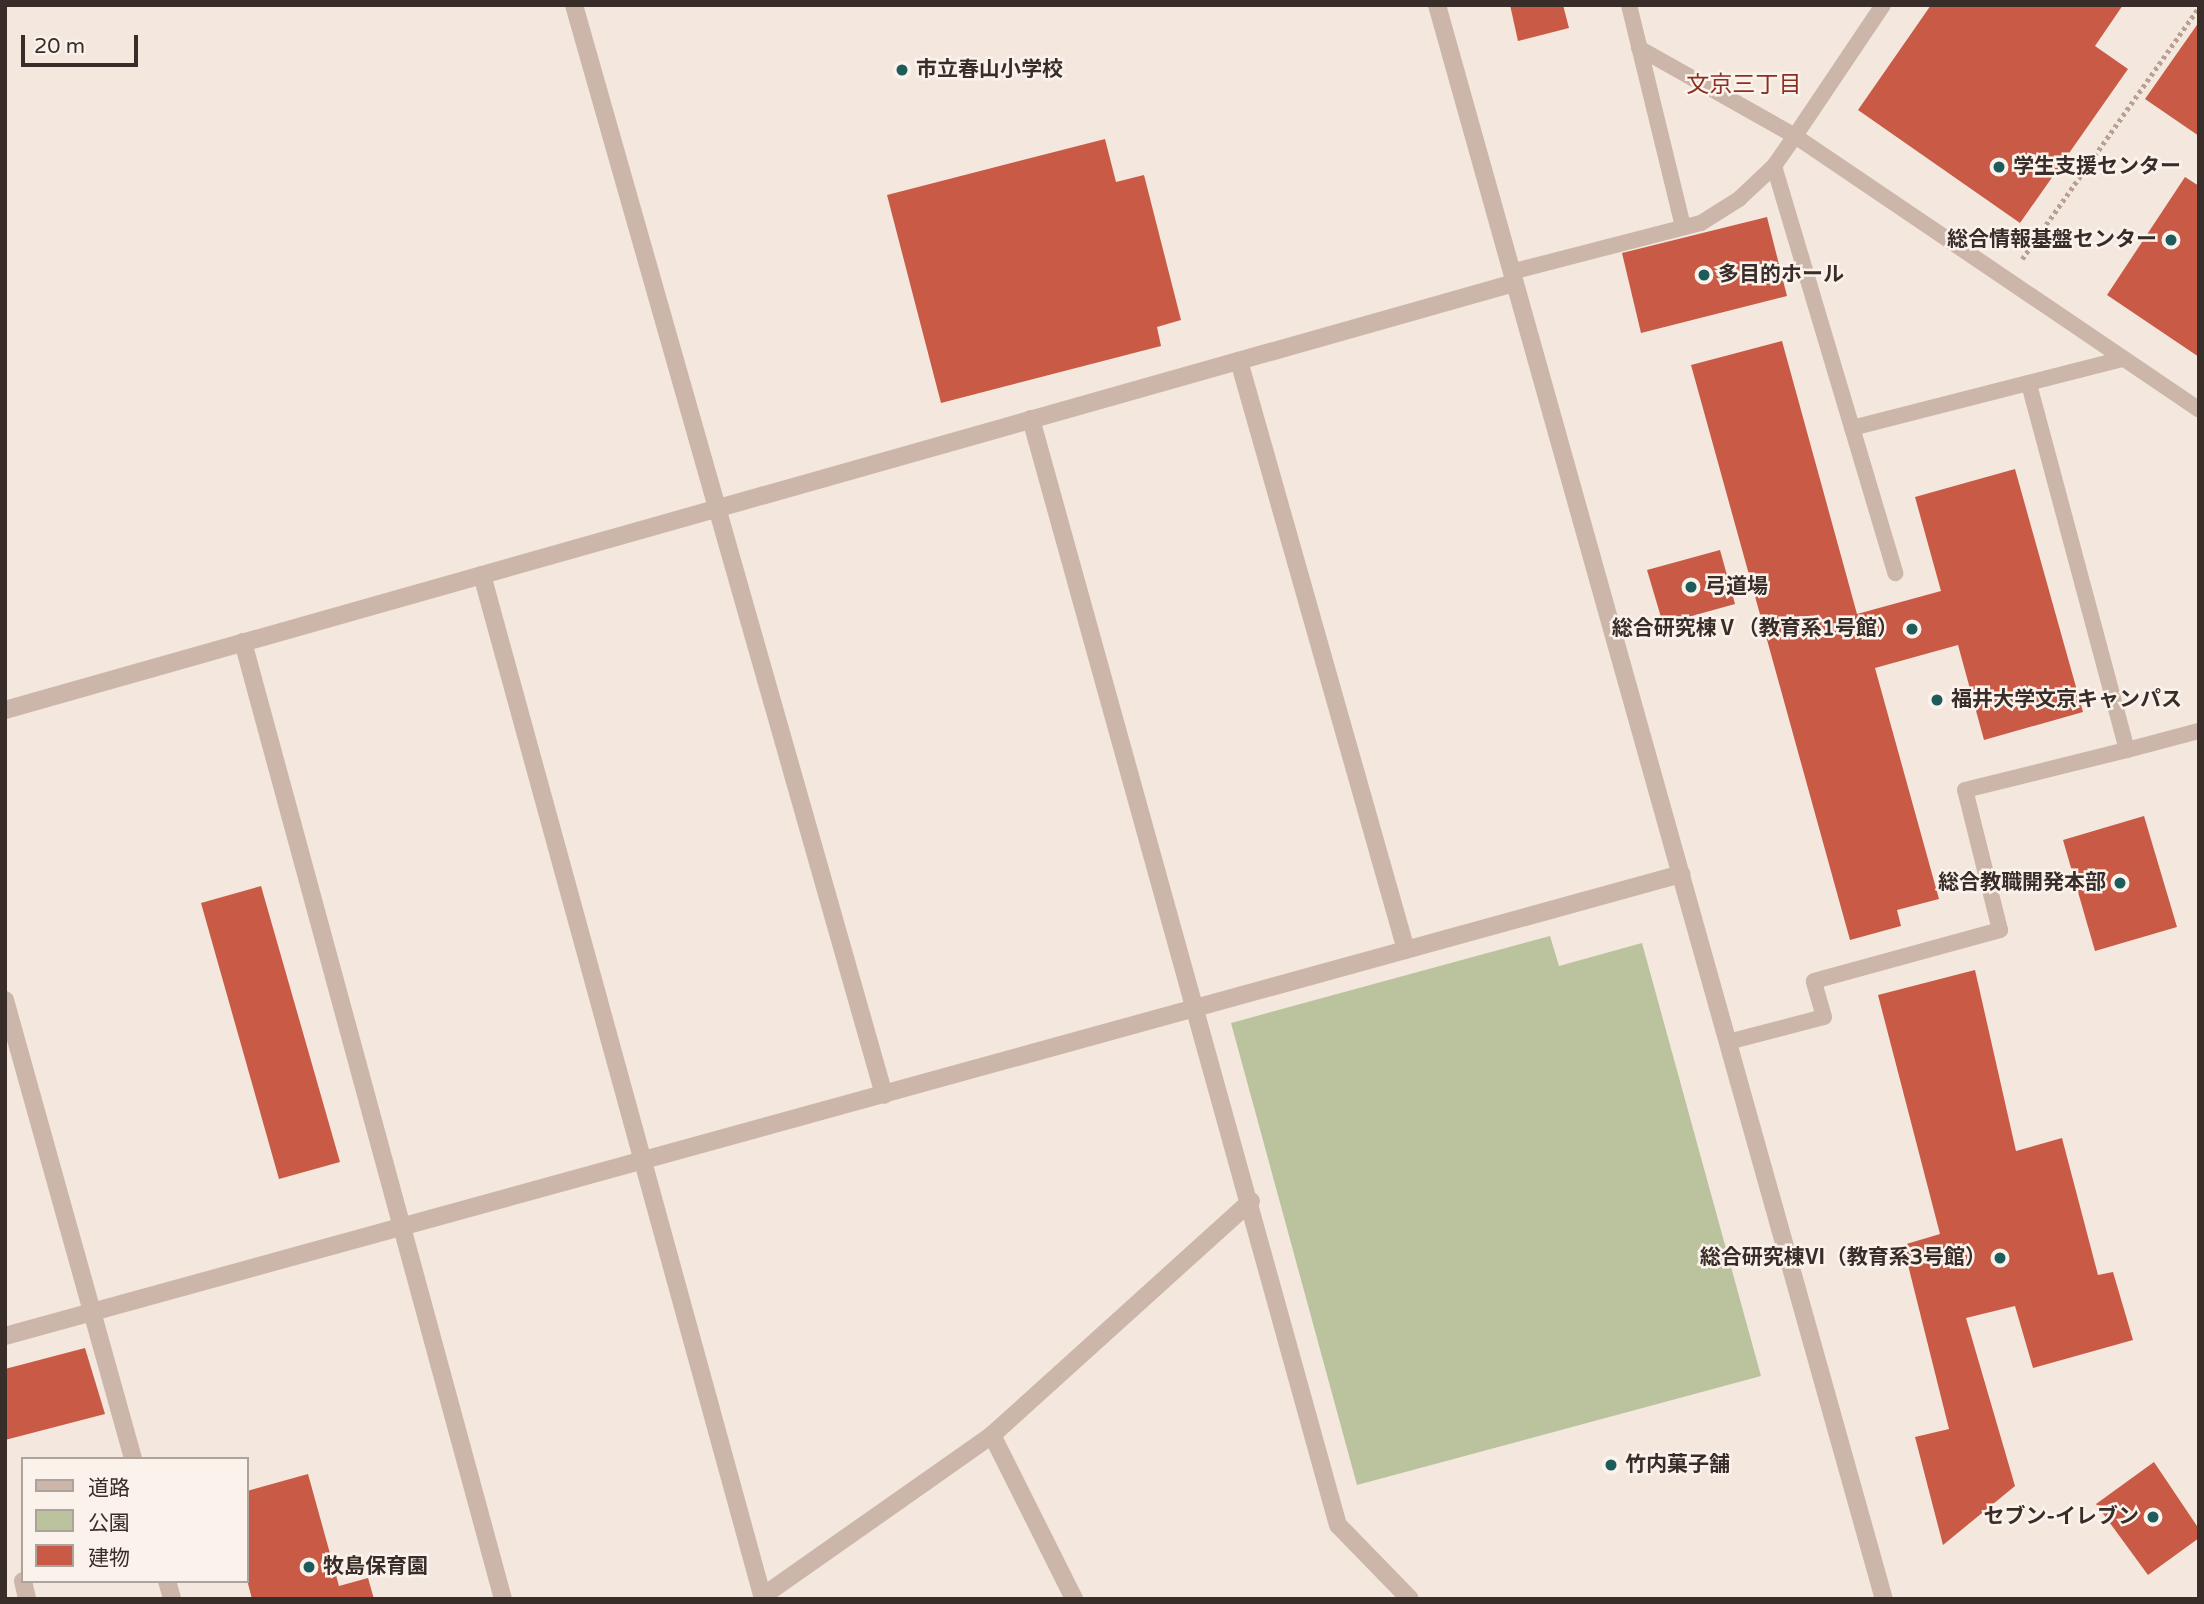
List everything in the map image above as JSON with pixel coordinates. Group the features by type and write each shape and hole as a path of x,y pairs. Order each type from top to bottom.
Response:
{"street":[{"path":"574,5 884,1095"},
{"path":"1437,5 1885,1599"},
{"path":"5,710 1239,361 1512,278"},
{"path":"1239,361 1406,950"},
{"path":"1031,419 1251,1200 1338,1525 1410,1599"},
{"path":"482,575 763,1598 992,1435 1251,1200"},
{"path":"243,642 503,1599"},
{"path":"5,1336 93,1314 1681,874"},
{"path":"5,1000 132,1457"},
{"path":"992,1435 1074,1599"}],"lane":[{"path":"1629,5 1682,228"},
{"path":"1512,278 1701,223 1739,199 1774,166 1883,5"},
{"path":"1639,48 1795,136 2199,411"},
{"path":"1774,166 1895,573"},
{"path":"1852,428 2123,359"},
{"path":"2029,383 2127,750"},
{"path":"1728,1042 1824,1017 1814,981 2000,930 1965,790 2199,731"}],"path":[{"path":"2007,280 2199,7"}],"green space":[{"path":"1550,936 1559,966 1642,943 1761,1376 1357,1485 1231,1023"}],"building":[{"path":"1510,5 1563,5 1569,28 1518,41"},
{"name":"学生支援センター","path":"1931,5 2123,5 2095,46 2128,69 2020,223 1858,110"},
{"path":"2199,22 2199,136 2145,99"},
{"path":"1105,139 1116,182 1144,175 1181,320 1157,327 1161,346 941,403 887,195"},
{"name":"総合情報基盤センター","path":"2185,177 2199,186 2199,357 2107,295"},
{"name":"多目的ホール","path":"1767,217 1787,296 1641,333 1622,253"},
{"name":"総合研究棟Ⅴ（教育系1号館）","path":"1782,341 1857,614 1941,591 1915,497 2015,469 2083,712 1984,740 1958,645 1875,668 1939,899 1897,910 1901,926 1850,940 1691,365"},
{"name":"弓道場","path":"1720,550 1735,604 1663,624 1647,570"},
{"name":"総合教職開発本部","path":"2144,816 2177,927 2095,951 2063,840"},
{"path":"261,886 340,1162 279,1179 201,903"},
{"name":"総合研究棟Ⅵ（教育系3号館）","path":"1975,970 2016,1151 2062,1138 2098,1275 2113,1272 2133,1340 2033,1368 2015,1306 1966,1318 2015,1486 1943,1545 1915,1437 1949,1429 1903,1245 1940,1234 1878,995"},
{"path":"85,1348 105,1414 5,1440 5,1369"},
{"path":"2154,1462 2199,1529 2199,1538 2148,1575 2096,1504"},
{"path":"308,1474 339,1586 368,1578 374,1599 252,1599 248,1583 248,1491"}],"place":[{"name":"市立春山小学校","path":"902,70"},
{"name":"学生支援センター","path":"1999,167"},
{"name":"総合情報基盤センター","path":"2171,240"},
{"name":"多目的ホール","path":"1704,275"},
{"name":"弓道場","path":"1691,587"},
{"name":"総合研究棟Ⅴ（教育系1号館）","path":"1912,629"},
{"name":"福井大学文京キャンパス","path":"1937,700"},
{"name":"総合教職開発本部","path":"2120,883"},
{"name":"総合研究棟Ⅵ（教育系3号館）","path":"2000,1258"},
{"name":"竹内菓子舗","path":"1611,1465"},
{"name":"セブン-イレブン","path":"2153,1517"},
{"name":"牧島保育園","path":"309,1567"}],"district":[{"name":"文京三丁目","path":"1744,85"}]}
